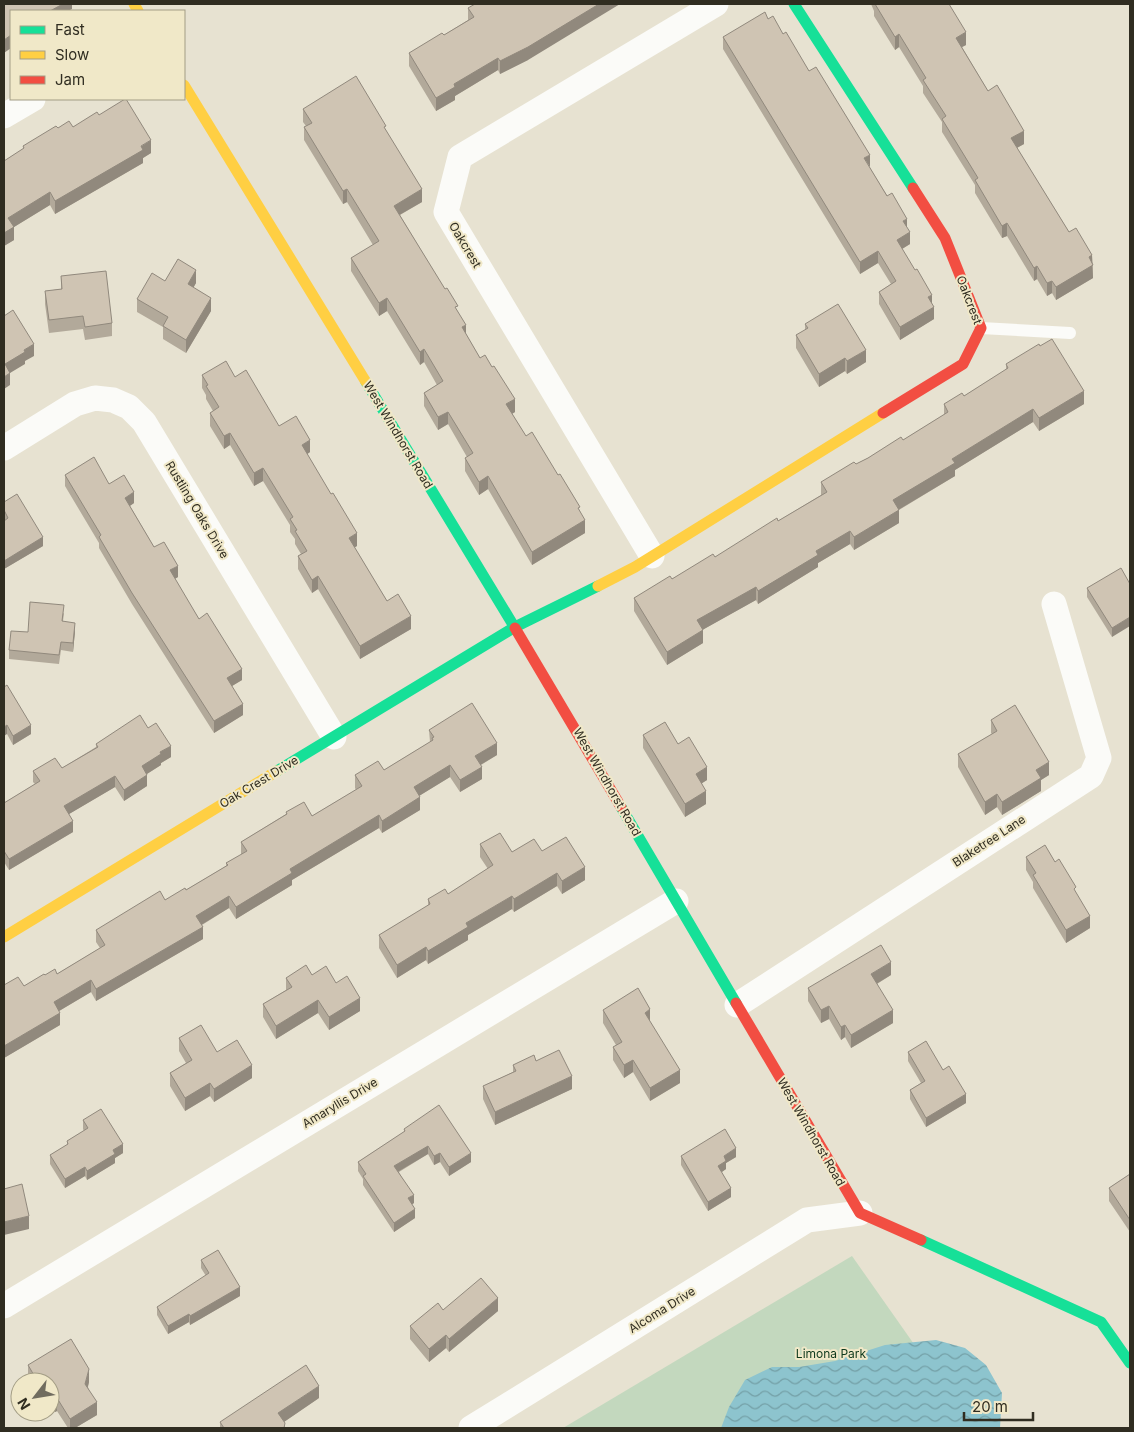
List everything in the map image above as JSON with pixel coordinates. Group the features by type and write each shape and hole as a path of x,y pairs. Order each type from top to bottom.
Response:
{"street":[{"name":"Oakcrest","path":"652,556 446,212 460,157 716,4"},
{"name":"Oakcrest","path":"515,627 635,567 963,364 981,328 945,238 794,4"},
{"name":"West Windhorst Road","path":"185,88 515,627 860,1214"},
{"path":"4,116 31,100"},
{"name":"Rustling Oaks Drive","path":"4,448 76,404 95,398 112,400 129,407 144,422 334,737"},
{"name":"Blaketree Lane","path":"737,1004 1091,776 1099,758 1054,604"},
{"name":"Oak Crest Drive","path":"4,937 515,627"},
{"name":"Amaryllis Drive","path":"4,1306 676,901"},
{"path":"860,1214 1101,1322 1130,1363"},
{"name":"Alcoma Drive","path":"471,1428 807,1220 860,1214"}],"lane":[{"path":"981,328 1070,333"}],"green space":[{"name":"Limona Park","path":"852,1256 973,1428 563,1428"}],"water":[{"path":"936,1340 965,1348 986,1365 1002,1393 1000,1428 721,1428 729,1407 745,1380 772,1367 799,1367 835,1361 885,1345"}],"building":[{"path":"4,4 61,5 52,10 10,10 10,36 4,40"},
{"path":"475,4 599,4 528,47 500,61 498,58 454,84 455,87 436,98 409,53 442,33 444,35 474,17 468,8"},
{"path":"875,4 949,4 966,32 956,38 988,91 997,85 1024,131 1011,138 1069,232 1076,228 1092,255 1089,257 1093,265 1056,287 1052,281 1047,283 1037,266 1034,268 1007,223 1002,226 975,180 978,178 942,119 946,116 923,80 926,78 899,34 895,37"},
{"path":"765,12 768,19 773,16 783,34 786,32 809,71 816,67 870,155 864,158 887,196 892,193 907,219 903,221 910,232 897,240 932,295 928,297 934,307 900,327 879,292 896,281 878,251 860,262 723,37"},
{"path":"356,76 386,126 384,127 422,189 394,206 445,289 447,288 458,306 455,307 466,325 462,327 480,358 485,355 515,399 506,404 526,436 532,432 580,507 578,508 585,520 532,552 488,476 479,482 465,458 473,453 448,412 438,417 424,393 443,381 424,349 420,352 387,298 379,303 351,258 379,241 347,189 343,191 304,127 312,123 303,109"},
{"path":"123,100 127,100 151,140 141,146 143,150 55,201 50,192 8,218 14,227 4,233 4,161 24,148 23,146 56,126 58,128 69,121 73,127 97,112 99,115"},
{"path":"178,259 196,270 188,284 211,298 186,340 163,326 168,317 137,299 152,273 165,281"},
{"path":"106,271 112,323 85,327 83,316 49,320 45,291 62,289 61,276"},
{"path":"838,304 866,350 847,361 845,358 819,374 796,335 808,328 805,324"},
{"path":"13,310 34,344 5,364 10,373 4,377 4,316"},
{"path":"1052,339 1084,391 1039,418 1033,409 952,459 955,463 893,500 899,510 854,537 850,531 816,551 818,555 758,591 756,587 697,620 703,630 667,652 634,598 670,576 672,579 713,554 715,557 777,518 778,521 827,492 821,482 854,462 856,464 868,458 901,437 903,440 948,412 944,404 962,393 964,396 1008,368 1006,364 1039,344 1040,346"},
{"path":"226,361 235,377 246,370 279,426 296,416 310,440 302,445 357,533 349,538 387,601 398,594 411,616 360,646 318,576 312,580 298,556 307,551 290,519 293,517 263,468 254,473 230,433 224,436 210,413 219,407 206,386 208,385 202,375"},
{"path":"94,457 109,484 124,475 134,492 125,498 154,547 164,542 178,566 170,570 199,619 207,613 242,669 227,678 243,704 214,721 132,593 99,537 101,535 65,475"},
{"path":"17,494 43,537 4,561 4,521 8,518 4,510 4,502"},
{"path":"1121,568 1130,584 1130,617 1112,628 1087,588"},
{"path":"30,602 64,605 62,621 75,623 73,643 61,642 59,655 9,650 11,631 28,632"},
{"path":"7,685 31,725 13,736 7,725 4,727 4,687"},
{"path":"472,703 497,743 475,756 482,767 460,780 450,765 414,787 420,797 382,821 379,815 290,869 292,873 236,907 229,896 196,916 203,927 96,989 91,980 54,1002 60,1013 4,1046 4,985 18,977 24,986 55,969 57,974 105,945 96,930 160,891 165,900 228,865 226,863 247,851 241,842 304,802 312,816 362,786 355,775 378,761 384,770 433,740 432,738 434,737 429,730"},
{"path":"1015,705 1049,762 1036,770 1041,778 1002,802 997,794 985,802 958,754 997,731 991,720"},
{"path":"140,715 148,728 156,723 171,746 142,766 147,775 124,790 115,776 64,806 73,821 9,859 4,851 4,803 40,781 33,771 55,758 62,768 98,747 96,744"},
{"path":"665,722 678,744 689,737 707,767 696,774 706,791 685,804 643,735"},
{"path":"500,833 512,852 534,839 542,851 566,837 585,867 562,881 557,873 514,899 512,896 466,923 468,927 428,951 426,947 397,965 379,935 430,904 428,899 445,889 448,894 493,865 480,844"},
{"path":"1045,845 1055,862 1059,859 1076,887 1074,889 1090,916 1066,930 1033,875 1036,873 1026,857"},
{"path":"881,945 891,962 871,974 893,1010 851,1035 845,1025 841,1027 829,1006 821,1010 808,988"},
{"path":"306,965 312,975 326,966 336,983 347,976 360,998 329,1017 318,1000 276,1026 263,1004 292,987 286,978"},
{"path":"638,988 650,1009 645,1013 680,1070 650,1088 633,1060 624,1065 613,1047 622,1042 603,1010"},
{"path":"201,1025 217,1052 237,1040 252,1065 214,1089 210,1083 185,1098 170,1073 192,1060 179,1038"},
{"path":"926,1041 943,1070 949,1066 966,1094 926,1118 910,1090 925,1081 908,1052"},
{"path":"559,1050 572,1076 495,1112 483,1086 516,1071 513,1065 534,1055 536,1061"},
{"path":"439,1105 471,1153 449,1167 440,1153 434,1156 428,1146 394,1166 414,1195 408,1198 415,1209 394,1223 363,1176 366,1174 358,1162 405,1131 404,1129"},
{"path":"101,1109 123,1144 113,1150 115,1154 87,1171 85,1167 65,1179 50,1155 68,1144 67,1141 88,1128 83,1120"},
{"path":"725,1129 736,1148 724,1156 726,1161 718,1166 731,1188 708,1202 681,1156"},
{"path":"1130,1174 1130,1220 1109,1188"},
{"path":"22,1184 29,1216 4,1222 4,1189"},
{"path":"218,1250 240,1287 190,1316 189,1314 168,1326 157,1307 209,1273 201,1260"},
{"path":"481,1278 498,1298 449,1339 446,1335 429,1349 410,1326 438,1303 443,1310"},
{"path":"71,1339 89,1369 85,1384 97,1402 70,1419 60,1403 60,1372 32,1372 28,1365"},
{"path":"306,1365 319,1386 278,1413 285,1423 284,1428 224,1428 220,1422"}],"traffic: fast":[{"path":"794,4 913,188"},
{"path":"366,382 515,628"},
{"path":"277,771 515,627 598,586"},
{"path":"621,807 736,1003"},
{"path":"921,1240 1101,1322 1130,1363"}],"traffic: slow":[{"path":"134,4 137,10"},
{"path":"185,87 366,382"},
{"path":"598,586 635,567 883,413"},
{"path":"4,937 277,771"}],"traffic: jam":[{"path":"883,413 963,364 981,328 945,238 913,188"},
{"path":"515,628 621,807"},
{"path":"736,1003 860,1213 921,1240"}]}
